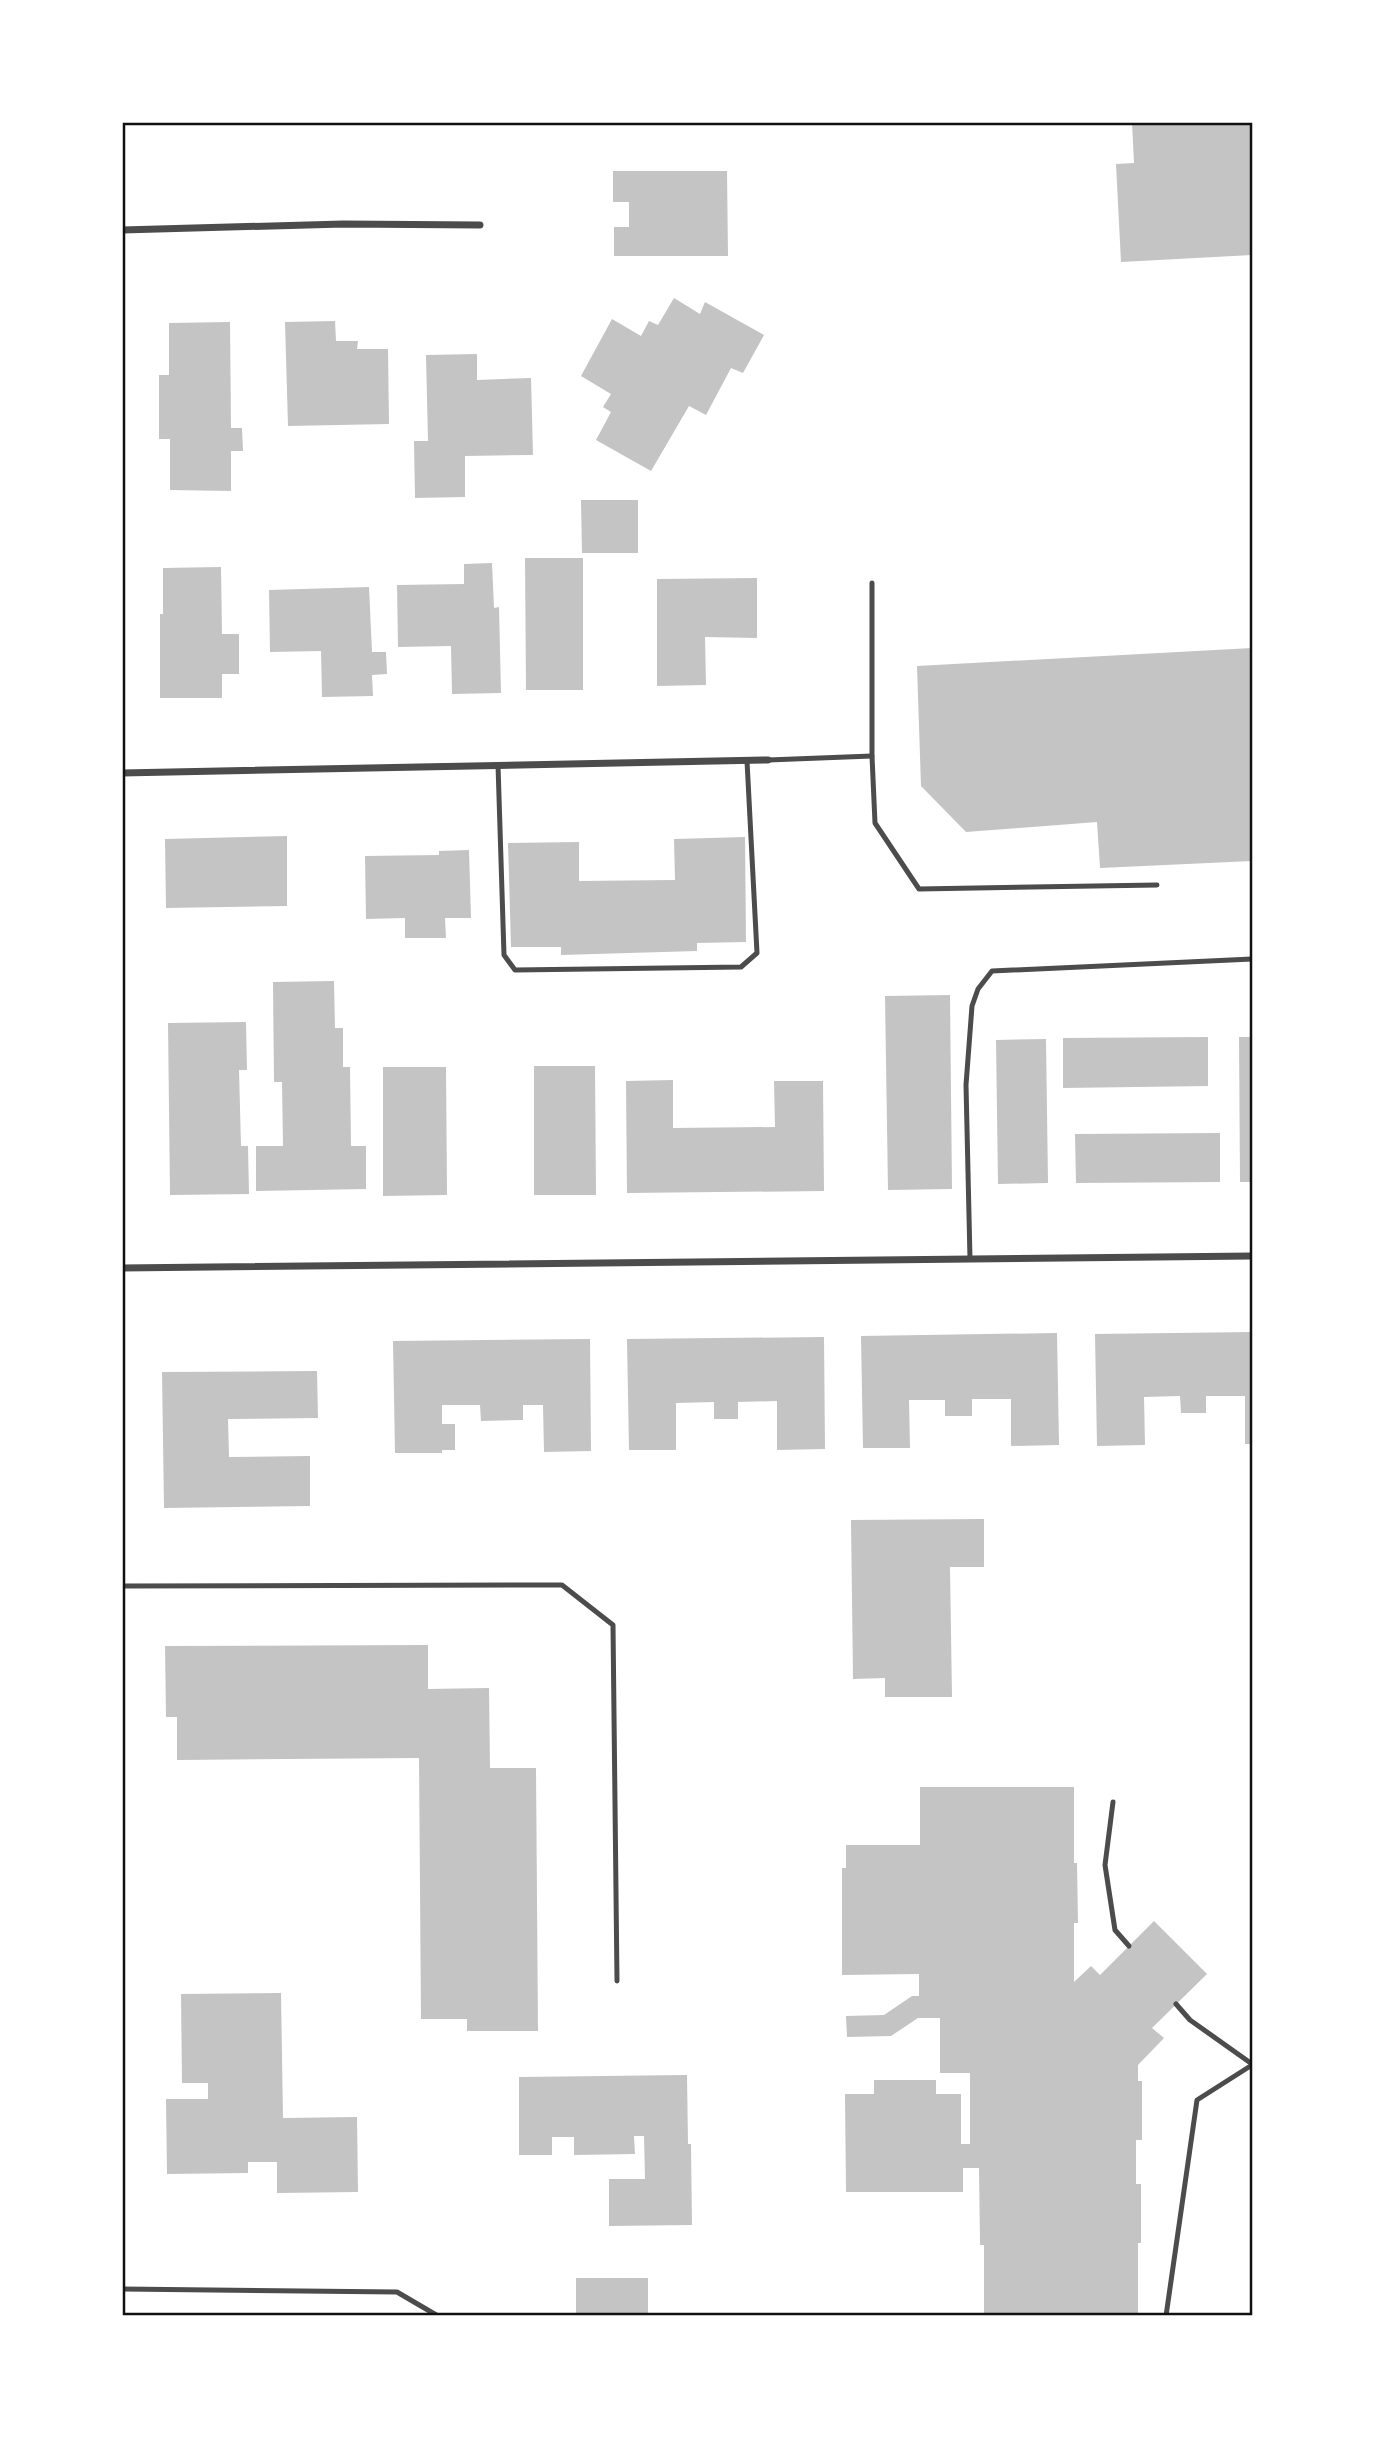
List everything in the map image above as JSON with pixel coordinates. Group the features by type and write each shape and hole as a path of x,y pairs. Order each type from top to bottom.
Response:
{"street":[{"path":"122,230 480,225"},
{"path":"122,773 768,760"},
{"path":"122,1268 1252,1256"}],"lane":[{"path":"872,583 872,756 876,823 919,889 1157,885"},
{"path":"768,760 872,756"},
{"path":"498,765 503,955 515,970 741,967 757,953 747,761"},
{"path":"970,1259 966,1085 972,1006 978,989 992,971 1252,959"},
{"path":"122,1586 562,1585 614,1625 617,1981"},
{"path":"1112,1802 1105,1865 1115,1930 1129,1946"},
{"path":"1166,2315 1196,2100 1252,2065 1190,2020 1176,2004"},
{"path":"122,2288 397,2292 438,2315"}],"building":[{"path":"1132,122 1252,122 1252,255 1121,262 1116,164 1134,163"},
{"path":"613,171 727,171 728,256 614,256 614,227 629,227 629,202 613,202"},
{"path":"674,298 700,314 705,302 764,335 743,373 731,368 706,415 689,406 651,471 596,440 611,412 603,407 611,394 581,376 612,319 641,336 649,321 658,325"},
{"path":"335,321 336,341 358,341 357,349 388,349 389,424 288,426 285,322"},
{"path":"230,322 231,428 242,428 243,451 231,451 231,491 170,490 170,439 159,439 159,375 169,375 169,323"},
{"path":"477,354 477,380 531,378 533,455 465,456 465,497 415,498 414,441 428,441 426,355"},
{"path":"581,500 638,500 638,553 582,553"},
{"path":"525,558 583,558 583,690 526,690"},
{"path":"492,563 494,608 499,607 501,693 452,694 451,646 398,647 397,585 464,584 464,564"},
{"path":"221,567 222,634 239,634 239,674 222,674 222,698 160,698 163,568"},
{"path":"757,578 757,638 705,637 706,685 657,686 657,579"},
{"path":"369,587 372,652 386,652 387,674 372,675 373,696 322,697 321,651 270,652 269,590"},
{"path":"1252,648 1252,861 1100,868 1097,822 966,832 921,786 917,666"},
{"path":"287,836 287,906 166,908 165,839"},
{"path":"745,837 746,942 697,943 697,951 561,955 561,947 511,947 508,843 579,842 579,881 675,880 674,839"},
{"path":"469,850 471,918 445,918 446,938 405,938 405,918 366,919 365,856 439,855 439,851"},
{"path":"334,981 335,1028 343,1028 343,1067 350,1067 351,1146 366,1146 366,1189 256,1191 256,1146 283,1146 282,1082 274,1082 273,982"},
{"path":"950,995 952,1189 888,1190 885,996"},
{"path":"246,1022 247,1070 239,1070 241,1146 248,1146 249,1194 170,1195 168,1023"},
{"path":"1208,1037 1208,1086 1063,1088 1063,1038"},
{"path":"1239,1037 1252,1037 1252,1182 1240,1182"},
{"path":"1046,1039 1048,1183 998,1184 996,1040"},
{"path":"534,1066 595,1066 596,1195 534,1195"},
{"path":"383,1067 446,1067 447,1195 383,1196"},
{"path":"673,1080 673,1128 775,1127 774,1081 823,1081 824,1191 627,1193 626,1081"},
{"path":"1220,1133 1220,1182 1076,1183 1075,1134"},
{"path":"1252,1332 1252,1444 1245,1444 1245,1396 1206,1396 1206,1413 1181,1413 1180,1396 1144,1397 1145,1445 1097,1446 1095,1334"},
{"path":"1057,1333 1059,1445 1011,1446 1011,1399 972,1399 972,1416 945,1416 945,1400 909,1400 910,1448 863,1448 861,1336"},
{"path":"824,1337 825,1449 777,1450 777,1401 738,1402 738,1419 714,1419 714,1402 676,1403 676,1450 629,1450 627,1339"},
{"path":"590,1339 591,1451 544,1452 543,1405 523,1405 523,1420 481,1421 480,1405 442,1405 442,1424 455,1424 455,1450 442,1450 442,1453 395,1453 393,1341"},
{"path":"317,1371 318,1418 228,1419 229,1457 310,1456 310,1506 164,1508 162,1372"},
{"path":"984,1519 984,1567 950,1567 952,1697 885,1697 885,1678 853,1679 851,1520"},
{"path":"428,1645 428,1689 489,1688 490,1768 536,1768 538,2031 467,2031 467,2019 421,2019 419,1758 177,1760 177,1717 166,1717 165,1646"},
{"path":"920,1787 1074,1787 1074,1863 1077,1863 1078,1923 1074,1923 1074,1982 1091,1966 1100,1975 1154,1921 1207,1974 1152,2028 1164,2038 1138,2065 1138,2081 1142,2081 1142,2140 1136,2140 1136,2184 1141,2184 1138,2316 984,2316 984,2245 980,2245 979,2168 963,2168 963,2192 846,2192 845,2094 874,2094 874,2080 936,2080 936,2094 961,2094 961,2144 970,2144 970,2073 940,2073 940,2018 918,2018 891,2036 847,2037 846,2016 884,2015 912,1996 919,1996 919,1974 842,1975 842,1868 846,1868 846,1845 920,1845"},
{"path":"281,1993 283,2118 357,2117 358,2192 277,2193 277,2162 248,2162 248,2173 167,2174 166,2099 208,2099 208,2083 182,2083 181,1994"},
{"path":"687,2075 692,2225 609,2226 609,2179 645,2179 644,2136 634,2136 635,2154 574,2155 574,2137 552,2137 552,2155 519,2155 519,2077"},
{"path":"576,2278 648,2278 648,2316 576,2316"}]}
